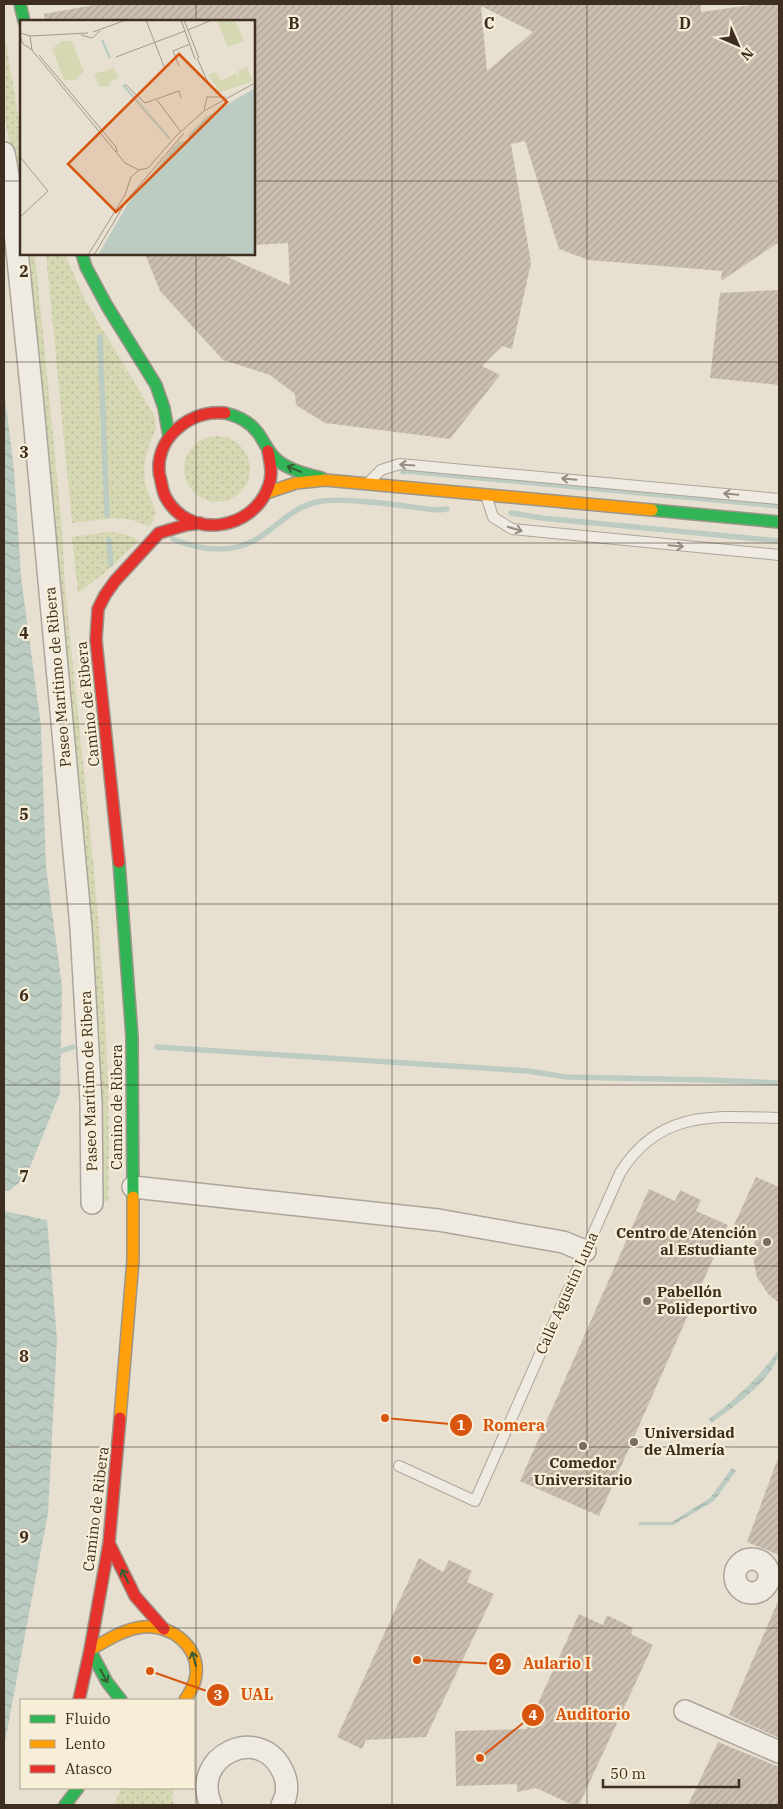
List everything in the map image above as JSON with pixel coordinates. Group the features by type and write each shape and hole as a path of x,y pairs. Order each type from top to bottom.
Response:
{"main road":[{"path":"20,4 24,20"},
{"path":"82,255 86,267 106,306 156,385 164,408 169,437"},
{"path":"156,385 179,406 199,415"},
{"path":"268,451 271,471 266,493 258,505 245,517 229,524 200,524 181,516 166,498 160,484 158,467 162,450 169,437 188,420 199,415 214,412 224,413 254,427 268,451 286,466 325,480"},
{"path":"266,493 296,483 325,480 779,522"},
{"path":"160,529 166,498"},
{"name":"Camino de Ribera","path":"79,1699 109,1543 125,1376 133,1260 132,1037 122,896 96,625 98,609 114,581 160,529 200,524"},
{"path":"109,1543 135,1596 164,1629"},
{"path":"122,1633 126,1614 135,1596"},
{"path":"121,1699 107,1682 90,1650 122,1633 153,1627 176,1633 192,1650 197,1674 194,1685 186,1699"},
{"path":"65,1805 77,1789"}],"street":[{"name":"Paseo Marítimo de Ribera","path":"4,153 11,192 34,406 81,928 91,1102 92,1203"},
{"path":"132,1187 438,1220 563,1242 585,1251"},
{"path":"685,1711 779,1752"},
{"path":"211,1805 206,1788 209,1773 217,1760 227,1752 251,1747 273,1757 280,1765 285,1777 287,1804"}],"lane":[{"path":"368,483 381,470 400,464 779,499"},
{"path":"486,495 493,517 512,530 779,555"},
{"name":"Calle Agustín Luna","path":"399,1466 475,1501 620,1173 630,1157 657,1132 676,1124 697,1120 727,1118 779,1118"},
{"path":"84,1679 91,1693"}],"green space":[{"path":"4,33 20,130 20,201 4,113"},
{"path":"27,255 35,255 102,974 109,1125 108,1201 100,1201"},
{"path":"46,255 65,255 85,300 155,417 156,428 148,448 144,466 145,483 156,513 150,527 132,520 117,518 72,523"},
{"path":"217,436 230,438 240,446 248,456 250,469 248,482 240,492 230,500 217,502 204,500 194,492 186,482 184,469 186,456 194,446 204,438"},
{"path":"107,532 128,535 138,541 105,573 78,593 72,537"},
{"path":"122,1789 173,1789 174,1805 114,1805"}],"water":[{"path":"4,390 14,470 21,577 41,726 46,867 62,986 60,1093 26,1177 9,1191 4,1191"},
{"path":"4,1211 47,1220 57,1339 48,1513 4,1747"},
{"path":"779,1349 777,1359 763,1380 742,1400 711,1423 709,1419 747,1387"},
{"path":"732,1468 736,1471 714,1501 673,1525 638,1525 639,1522 672,1522 710,1498"}],"building":[{"path":"99,4 701,4 701,12 758,4 779,4 779,242 721,281 722,271 589,260 559,249 525,141 511,144 531,263 512,349 502,346 482,366 500,375 450,439 325,423 296,405 295,394 270,375 223,360 160,291 145,255 223,255 290,285 288,243 255,245 255,20 45,20 44,14","holes":["481,6 533,32 487,71"]},
{"path":"779,290 779,385 710,378 720,293"},
{"name":"Centro de Atención al Estudiante","path":"756,1177 779,1187 779,1303 768,1294 757,1277 753,1257 755,1236 733,1227"},
{"name":"Pabellón Polideportivo","path":"649,1189 675,1201 680,1190 701,1200 696,1211 728,1225 599,1516 520,1481"},
{"path":"779,1459 779,1555 747,1542"},
{"path":"419,1558 443,1572 449,1560 472,1571 467,1582 494,1594 426,1737 366,1740 362,1749 337,1737"},
{"path":"779,1599 779,1738 729,1715"},
{"path":"579,1614 603,1625 607,1615 633,1628 631,1634 653,1645 579,1805 573,1805 536,1788 517,1792 517,1784 456,1786 455,1731 526,1729"},
{"path":"718,1742 779,1767 779,1805 688,1805"}],"waterway":[{"path":"100,337 107,515"},
{"path":"403,472 779,506"},
{"path":"173,539 206,548 228,549 239,547 260,537 296,510 322,501 355,501 438,510 447,509"},
{"path":"511,513 542,518 779,541"},
{"path":"109,540 111,564"},
{"path":"61,1051 73,1047"},
{"path":"157,1047 528,1071 566,1077 779,1083"}],"traffic: fast":[{"path":"20,4 24,20"},
{"path":"82,255 86,267 107,306 156,385 164,408 169,437"},
{"path":"225,413 239,418 251,426 281,463 298,471 322,478"},
{"path":"652,510 779,522"},
{"path":"119,862 132,1037 133,1197"},
{"path":"90,1650 107,1682 120,1699"},
{"path":"65,1805 77,1789"}],"traffic: slow":[{"path":"266,493 296,483 325,480 652,510"},
{"path":"120,1418 133,1260 133,1197"},
{"path":"90,1650 136,1628 154,1627 173,1634 182,1639 188,1647 196,1665 195,1682 186,1699"}],"traffic: jam":[{"path":"225,413 210,413 195,417 176,429 167,440 160,457 159,469 163,491 175,510 189,520 204,524 220,525 236,521 250,512 261,501 269,485 271,472 268,451"},
{"path":"119,862 96,640 98,609 115,581 159,533 200,523"},
{"path":"79,1699 109,1543 120,1418"},
{"path":"109,1543 135,1596 164,1629"}],"place":[{"name":"Centro de Atención al Estudiante","path":"767,1242"},
{"name":"Pabellón Polideportivo","path":"647,1301"},
{"name":"Romera","path":"385,1418"},
{"name":"Universidad de Almería","path":"634,1442"},
{"name":"Comedor Universitario","path":"583,1446"},
{"name":"Aulario I","path":"417,1660"},
{"name":"UAL","path":"150,1671"},
{"name":"Auditorio","path":"480,1758"}]}
